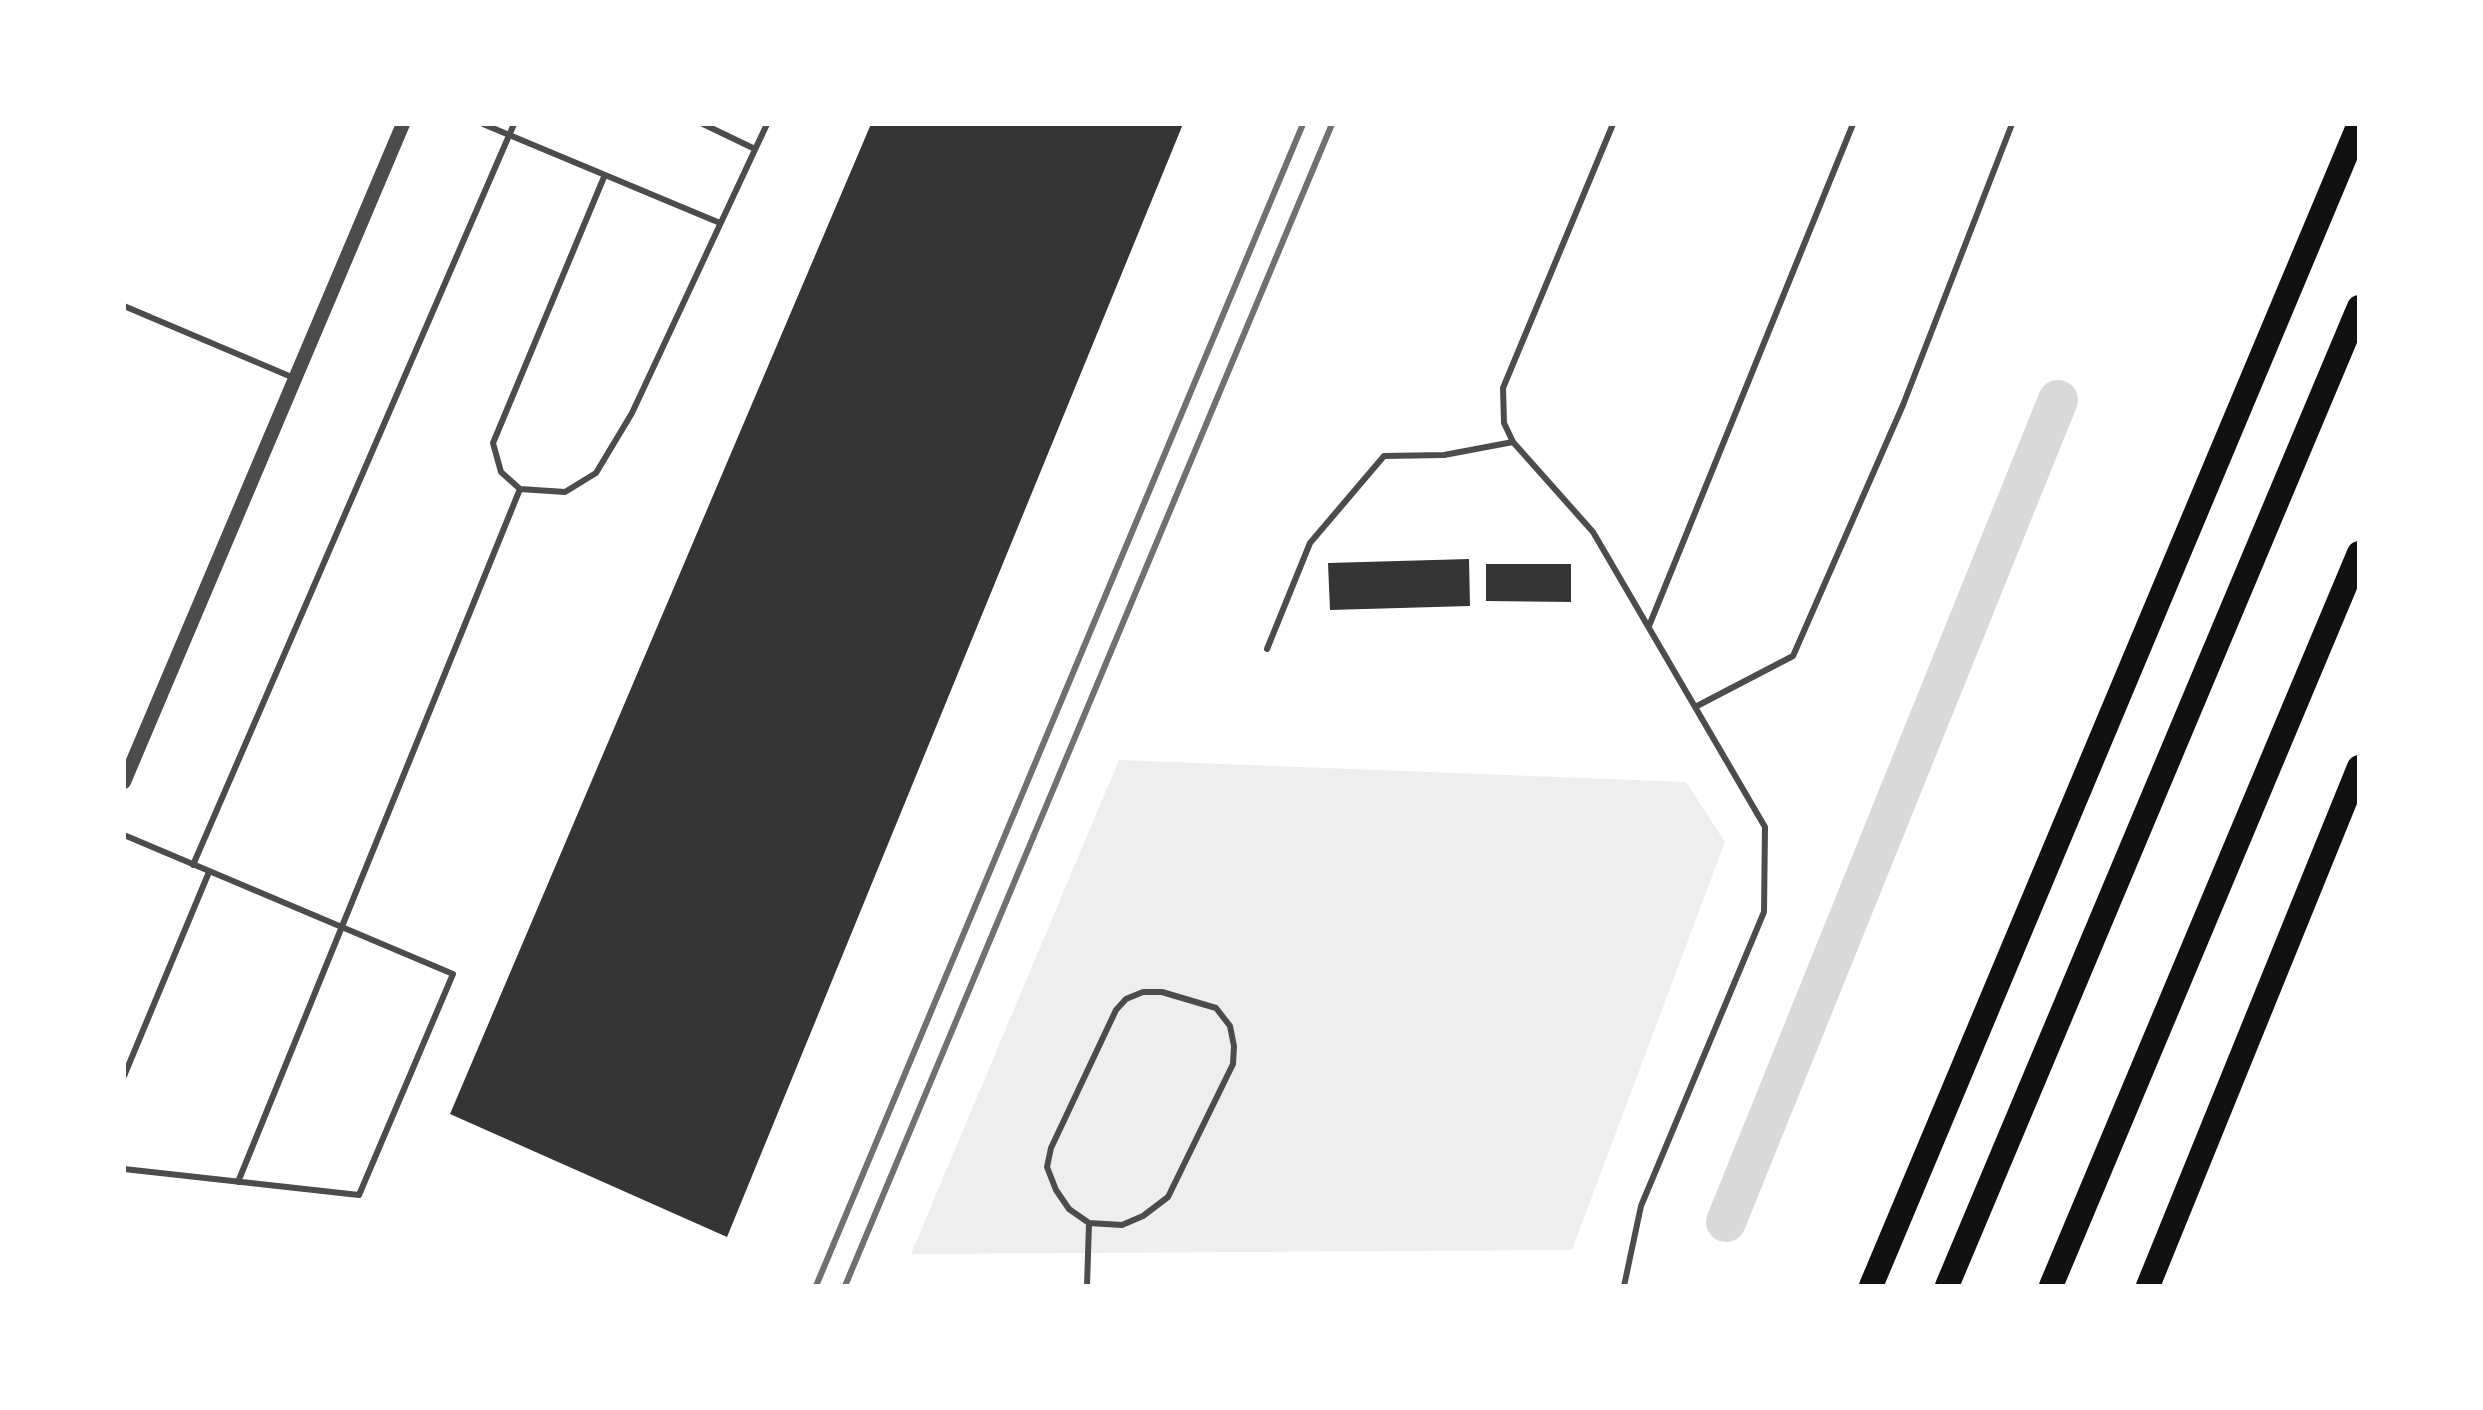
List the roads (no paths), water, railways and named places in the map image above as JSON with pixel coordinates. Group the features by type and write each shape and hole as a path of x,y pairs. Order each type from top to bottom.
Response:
{"highway":[{"path":"1871,1286 2359,124"},
{"path":"1947,1286 2359,307"},
{"path":"2051,1286 2359,553"},
{"path":"2148,1286 2359,767"}],"street":[{"path":"124,782 403,124"}],"lane":[{"path":"483,124 720,223"},
{"path":"193,865 514,124"},
{"path":"703,124 755,149"},
{"path":"604,177 493,443 501,472 520,489 565,492 596,473 632,413 767,124"},
{"path":"1613,124 1503,388 1504,423 1513,442 1593,532 1765,827 1764,912 1641,1206 1624,1286"},
{"path":"1649,626 1853,124"},
{"path":"1697,706 1793,656 1903,405 2012,124"},
{"path":"124,306 294,378"},
{"path":"1267,649 1310,543 1384,456 1444,455 1513,442"},
{"path":"238,1182 520,489"},
{"path":"124,835 453,974 359,1195 124,1169"},
{"path":"124,1076 209,872"},
{"path":"1143,992 1162,992 1216,1008 1230,1026 1233,1064 1168,1197 1143,1216 1122,1225 1089,1223 1069,1209 1047,1167 1051,1148 1116,1010 1126,999 1143,992"},
{"path":"1087,1286 1089,1223"}],"waterway":[{"path":"1726,1222 2058,400"}],"railway":[{"path":"816,1286 1303,124"},
{"path":"845,1286 1332,124"}]}
